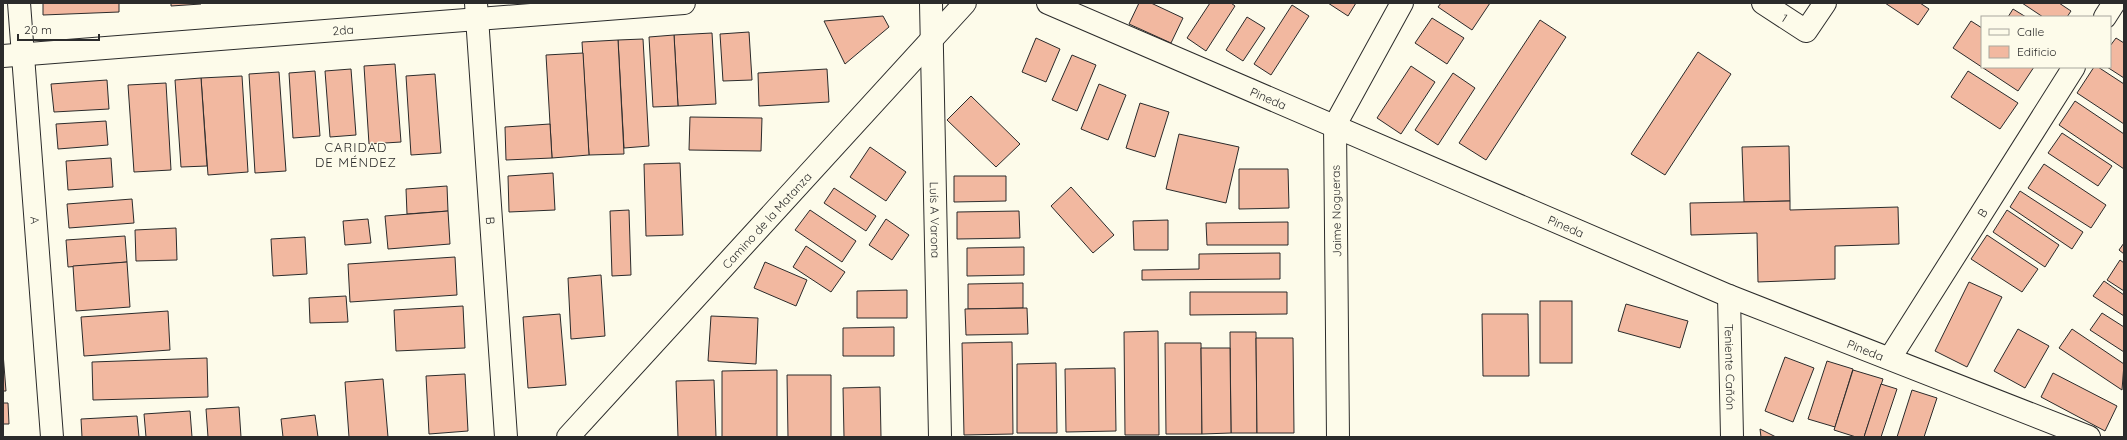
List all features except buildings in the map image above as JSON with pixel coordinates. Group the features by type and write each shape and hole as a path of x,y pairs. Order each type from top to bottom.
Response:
{"street":[{"name":"A","path":"19,3 13,55 52,437"},
{"name":"2da","path":"13,55 477,12 684,3"},
{"name":"Luís A Varona","path":"930,3 940,437"},
{"name":"Camino de la Matanza","path":"568,437 965,3"},
{"name":"Pineda","path":"1048,3 1335,125 1729,296 2089,437"},
{"name":"Jaime Nogueras","path":"1338,437 1335,125 1402,3"},
{"name":"1","path":"1763,3 1806,31 1825,3"},
{"path":"2106,16 2114,3"},
{"name":"B","path":"477,12 506,437"},
{"name":"B","path":"1890,358 2073,68"},
{"name":"Teniente Cañón","path":"1729,296 1732,437"}],"district":[{"name":"CARIDAD DE MÉNDEZ","path":"356,154"}]}
